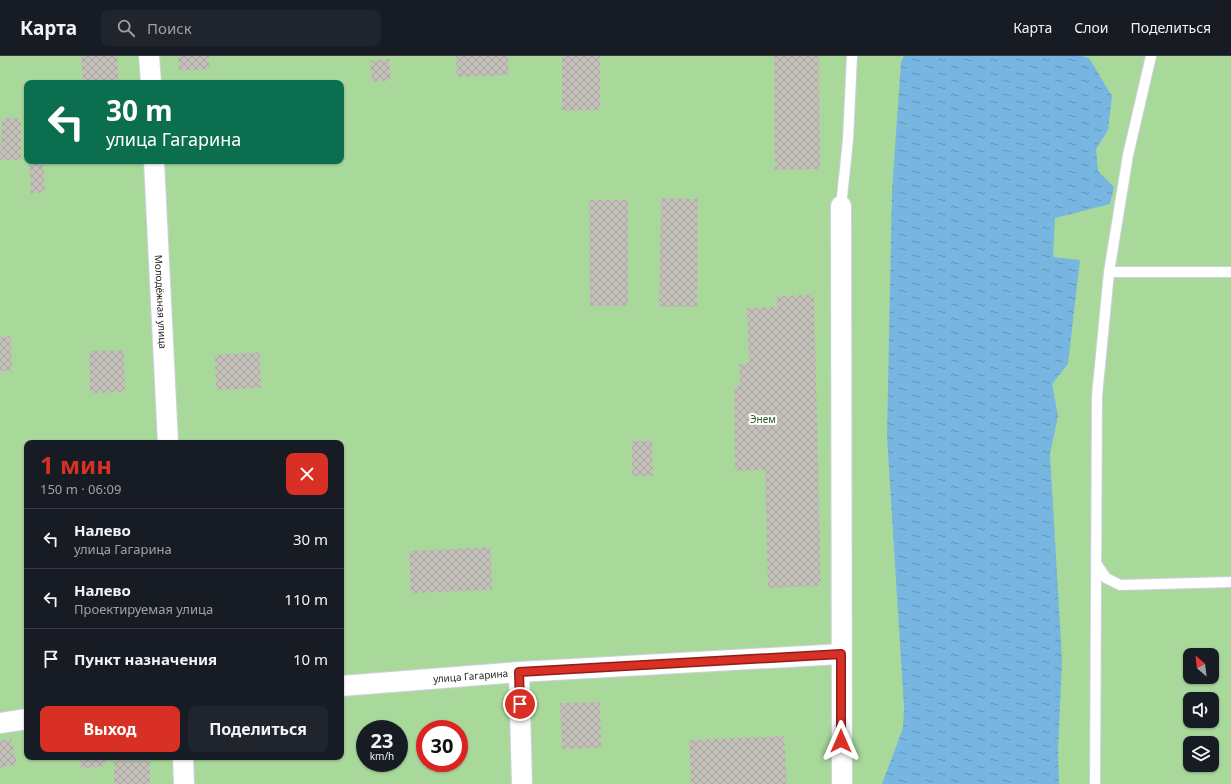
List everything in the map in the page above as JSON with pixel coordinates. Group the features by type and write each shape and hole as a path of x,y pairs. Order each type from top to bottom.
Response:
{"street":[{"path":"149,56 150,80"},
{"name":"Молодёжная улица","path":"154,164 168,440"},
{"path":"841,206 842,784"},
{"name":"улица Гагарина","path":"344,686 519,672 841,654"},
{"path":"519,672 522,784"},
{"path":"0,723 24,719"},
{"path":"183,760 184,784"}],"lane":[{"path":"841,206 848,140 852,56"},
{"path":"1095,784 1097,396 1109,272 1128,156 1151,56"},
{"path":"1109,272 1231,272"},
{"path":"1096,563 1106,578 1120,585 1231,582"}],"green space":[{"name":"Энем","path":"0,56 1231,56 1231,784 0,784"}],"water":[{"path":"904,56 1082,56 1089,58 1112,96 1108,130 1096,149 1098,171 1114,187 1110,204 1055,218 1053,257 1080,260 1068,364 1052,384 1058,416 1050,454 1062,660 1058,751 1059,784 882,784 903,728 904,707 887,437 892,191 901,62"}],"building":[{"path":"81,56 117,56 119,80 83,80"},
{"path":"178,56 209,56 209,69 179,71"},
{"path":"456,56 508,56 509,75 457,77"},
{"path":"562,56 600,56 600,110 562,111"},
{"path":"774,56 819,56 820,169 775,170"},
{"path":"389,59 391,80 372,82 370,61"},
{"path":"2,118 21,118 21,160 0,160"},
{"path":"29,164 43,164 45,192 31,193"},
{"path":"661,198 698,199 697,307 659,307"},
{"path":"589,200 628,200 628,306 590,306"},
{"path":"814,295 821,586 768,588 765,470 735,471 734,387 740,386 739,364 749,363 747,308 777,307 777,296"},
{"path":"11,336 12,371 0,371 0,337"},
{"path":"124,350 125,392 90,393 89,351"},
{"path":"260,352 261,388 216,390 215,355"},
{"path":"632,441 652,441 653,476 632,476"},
{"path":"491,547 492,590 411,593 409,551"},
{"path":"600,702 601,748 562,749 560,703"},
{"path":"784,736 787,784 691,784 689,740"},
{"path":"11,738 17,764 0,768 0,741"},
{"path":"80,760 105,760 106,766 81,769"},
{"path":"114,761 150,761 150,784 114,784"}],"route":[{"path":"520,704 519,672 841,654 841,741"}]}
